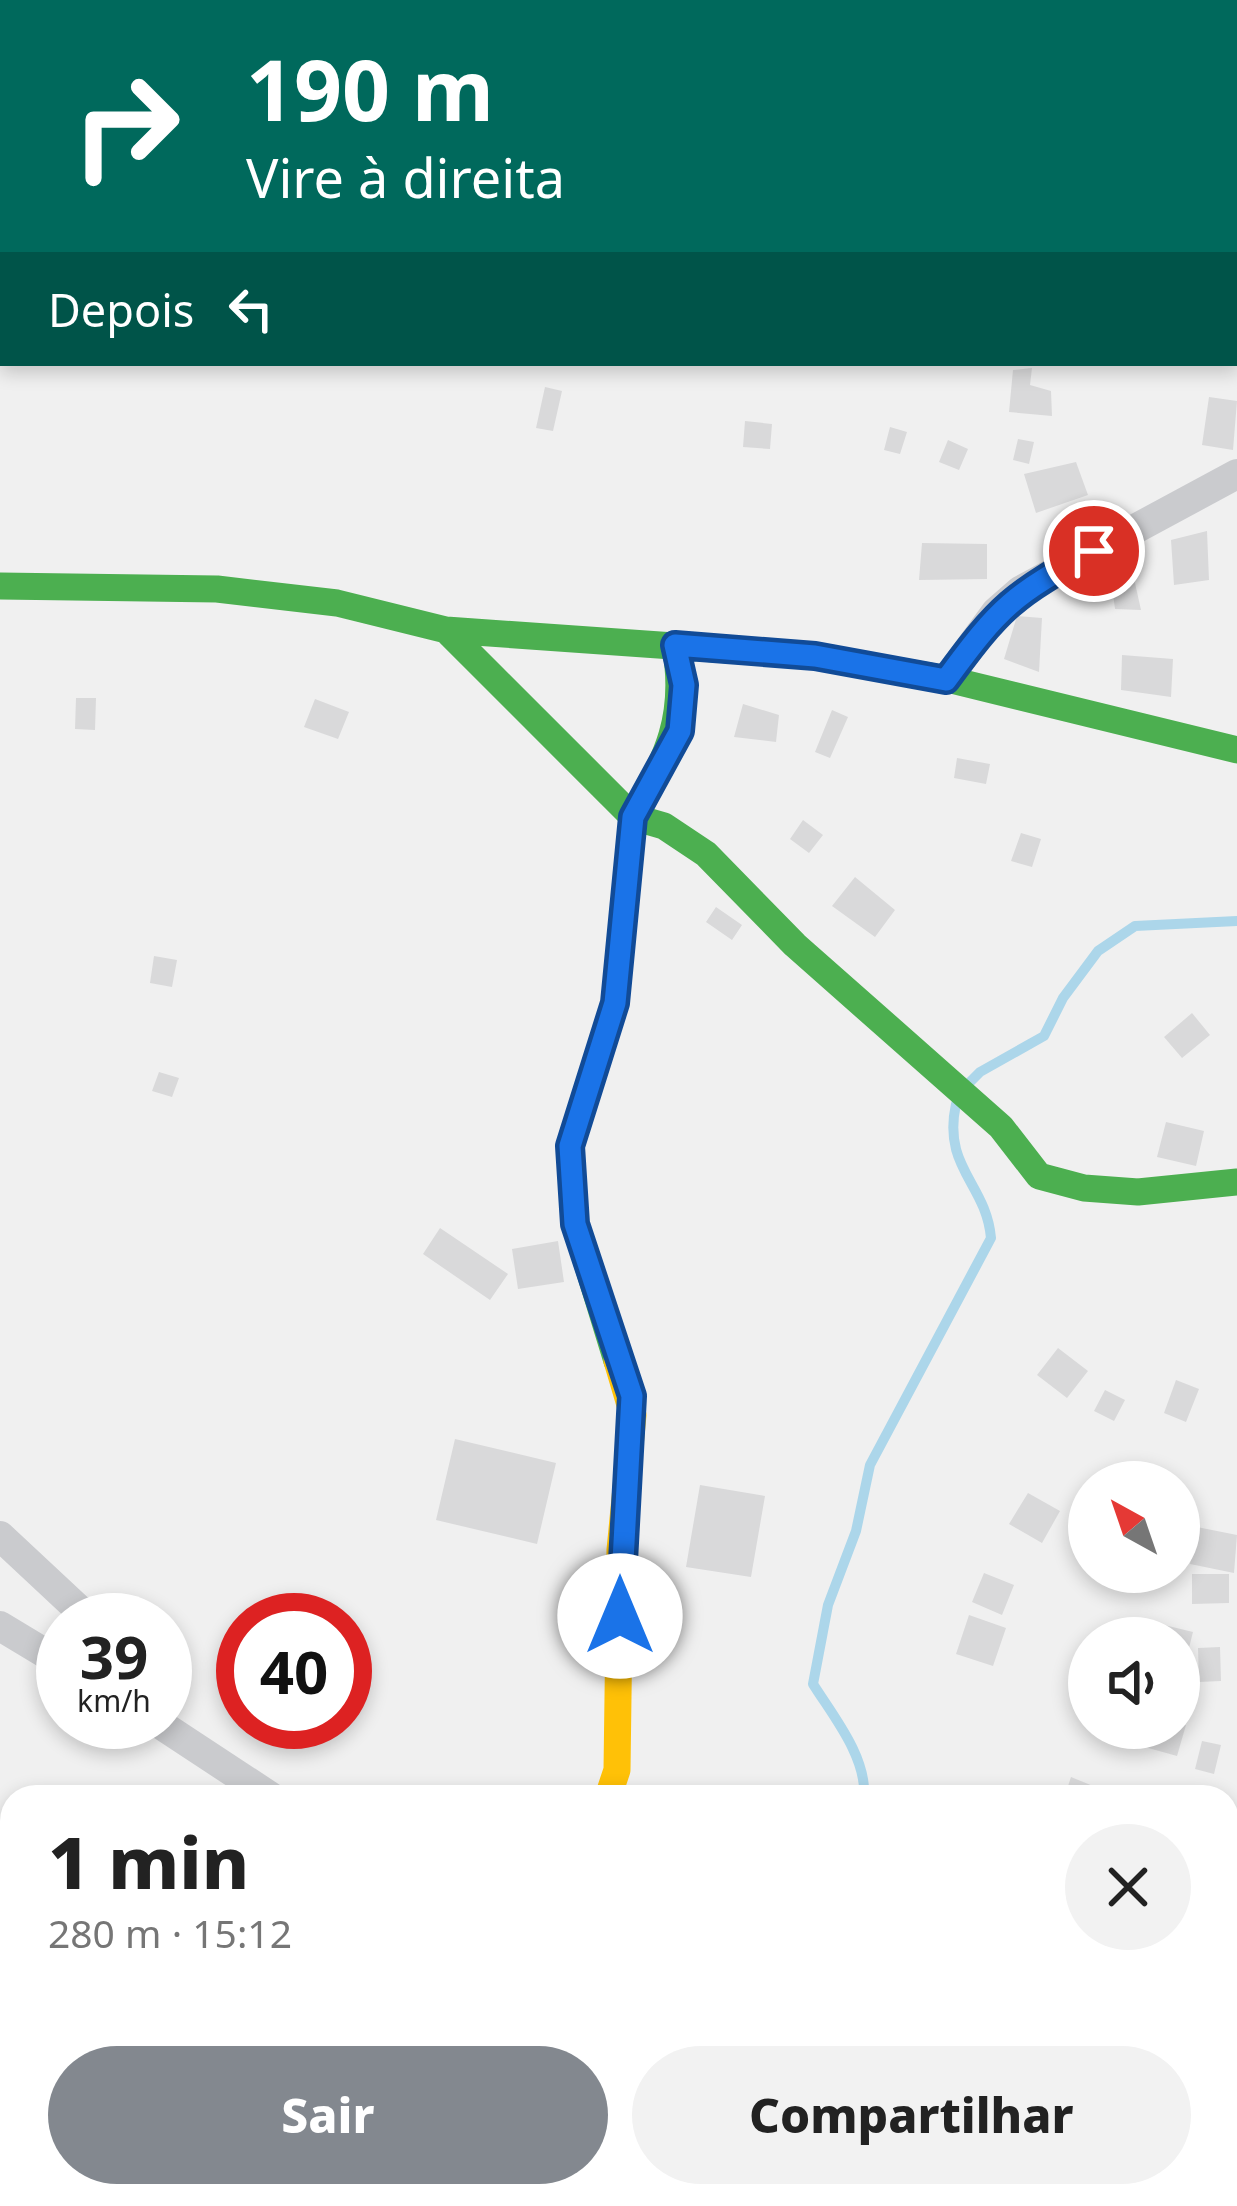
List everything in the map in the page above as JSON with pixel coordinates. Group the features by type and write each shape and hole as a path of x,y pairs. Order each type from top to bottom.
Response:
{"street":[{"path":"946,680 996,612 1020,591 1237,474"},
{"path":"0,586 217,589 337,603 446,630 815,656 946,680 1237,750"},
{"path":"446,630 633,817 664,826 706,854 795,945 1009,1135 1039,1176 1136,1192 1206,1190 1237,1182"},
{"path":"612,1785 617,1770 620,1550 633,1415 575,1224 570,1146 615,1003 633,817 680,731 684,685 675,645"},
{"path":"0,1536 61,1593"},
{"path":"0,1626 36,1648"},
{"path":"192,1745 253,1785"}],"building":[{"path":"1032,368 1030,385 1051,391 1052,416 1009,412 1013,370"},
{"path":"545,387 562,391 553,431 536,428"},
{"path":"1209,397 1237,401 1233,450 1202,445"},
{"path":"745,421 772,424 770,449 743,447"},
{"path":"890,427 907,432 900,454 884,450"},
{"path":"1018,439 1034,442 1029,464 1013,460"},
{"path":"948,440 968,449 959,470 939,462"},
{"path":"1076,462 1088,495 1036,513 1024,474"},
{"path":"1207,531 1209,580 1174,585 1171,540"},
{"path":"922,543 987,544 987,579 919,580"},
{"path":"1129,556 1141,610 1115,609 1108,557"},
{"path":"1017,616 1042,618 1039,672 1004,659"},
{"path":"1122,655 1173,659 1171,697 1121,690"},
{"path":"76,698 96,698 95,730 75,729"},
{"path":"315,699 349,712 338,739 304,727"},
{"path":"743,704 779,715 776,742 734,737"},
{"path":"832,710 848,717 830,758 815,752"},
{"path":"957,758 990,764 986,784 954,778"},
{"path":"803,820 823,835 809,853 790,839"},
{"path":"1021,833 1041,839 1032,867 1011,861"},
{"path":"855,877 895,910 875,937 832,906"},
{"path":"716,907 742,925 732,940 706,922"},
{"path":"154,956 177,960 172,987 150,983"},
{"path":"1192,1013 1210,1035 1182,1058 1164,1037"},
{"path":"159,1072 179,1078 172,1097 152,1091"},
{"path":"1166,1122 1204,1131 1196,1166 1157,1157"},
{"path":"440,1228 508,1274 490,1300 423,1254"},
{"path":"558,1241 564,1282 518,1289 512,1249"},
{"path":"1058,1348 1088,1371 1067,1398 1037,1375"},
{"path":"1176,1380 1199,1389 1186,1422 1164,1413"},
{"path":"1105,1390 1125,1400 1114,1421 1094,1411"},
{"path":"455,1439 556,1463 537,1544 436,1520"},
{"path":"700,1485 765,1496 751,1577 686,1567"},
{"path":"1028,1493 1060,1511 1042,1543 1009,1524"},
{"path":"1200,1528 1237,1535 1234,1573 1200,1566"},
{"path":"984,1573 1014,1585 1002,1615 972,1602"},
{"path":"1200,1574 1229,1574 1229,1603 1192,1604 1192,1593 1200,1593"},
{"path":"969,1615 1006,1628 993,1666 956,1654"},
{"path":"1220,1647 1221,1681 1200,1682 1200,1648"},
{"path":"1202,1741 1221,1745 1214,1774 1195,1769"},
{"path":"1152,1749 1179,1749 1177,1756"}],"waterway":[{"path":"964,1088 980,1072 1044,1036 1063,998 1098,951 1135,926 1237,921"},
{"path":"863,1785 854,1752 813,1684 828,1605 856,1531 870,1465 991,1238 955,1144 956,1104"}],"traffic: fast":[{"path":"0,586 217,589 337,603 446,630 633,817 615,1003 570,1146 575,1224 617,1361"},
{"path":"446,630 815,656 947,679 1237,750"},
{"path":"675,645 679,693 672,735 633,817 664,826 706,854 795,945 1001,1127 1039,1176 1084,1188 1138,1192 1237,1182"}],"traffic: slow":[{"path":"612,1785 617,1770 620,1550 633,1415 617,1361"}],"route":[{"path":"620,1616 632,1396 575,1224 570,1146 613,1015 633,817 680,731 685,701 675,645 815,656 946,680 996,612 1020,591 1094,551"}]}
